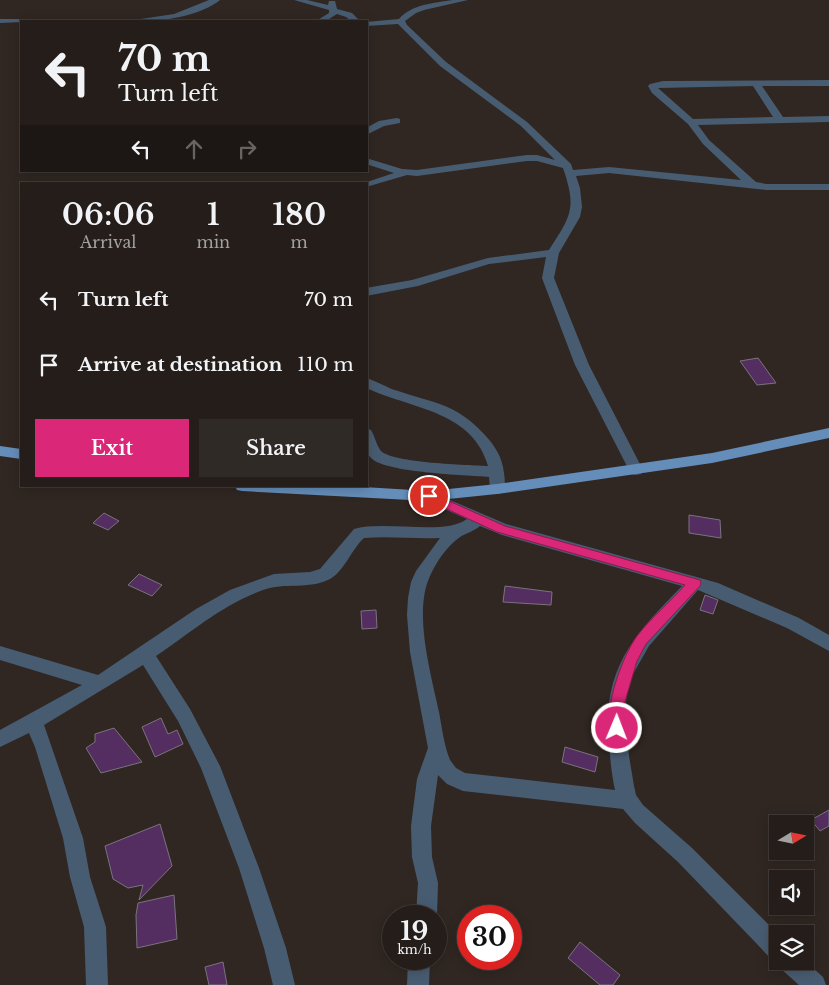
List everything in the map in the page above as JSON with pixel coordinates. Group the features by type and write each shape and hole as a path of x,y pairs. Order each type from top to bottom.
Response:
{"main road":[{"path":"261,487 429,496 497,489 636,470 712,458 829,433"},
{"path":"0,451 20,454"}],"street":[{"path":"148,20 176,16 216,0"},
{"path":"298,0 349,15 355,20"},
{"path":"322,20 330,16 334,10 332,0"},
{"path":"368,24 401,21 404,17 425,7 464,0"},
{"path":"0,21 20,21"},
{"path":"401,21 403,26 443,64 524,124 569,170 577,207 575,217 553,253 548,278 582,365 636,470"},
{"path":"755,83 780,120"},
{"path":"752,184 706,142 691,122 655,91 653,86 663,84 829,83"},
{"path":"691,122 829,119"},
{"path":"368,131 382,123 397,121"},
{"path":"368,161 387,168 408,173 418,173 537,158 569,170 609,170 766,187 829,187"},
{"path":"368,183 408,173"},
{"path":"368,292 414,283 488,261 553,253"},
{"path":"368,383 380,390 451,412 486,443 494,457 497,472 497,489"},
{"path":"368,440 370,447 376,455 385,460 409,465 497,472"},
{"path":"429,496 478,520 502,529 712,588 793,623 829,644"},
{"path":"0,739 34,722 100,683 192,620 242,591 275,581 302,580 328,572 341,552 360,532 416,533 457,531 465,530 478,520"},
{"path":"457,531 447,539 430,564 420,581 416,597 418,648 437,748 448,774 463,782 628,800"},
{"path":"695,583 641,641 631,660 622,685 616,711 619,750 628,800 642,816 695,865 740,914 769,941"},
{"path":"0,653 100,683"},
{"path":"145,654 184,715 210,766 249,868 276,948 284,985"},
{"path":"34,722 44,747 73,838 80,877 95,927 96,985"},
{"path":"427,905 428,882 422,858 421,826 427,779 437,748"},
{"path":"418,985 419,970"},
{"path":"799,970 815,985"}],"building":[{"path":"758,358 776,383 757,385 740,361"},
{"path":"104,513 119,521 108,530 93,523"},
{"path":"689,515 720,520 721,538 689,533"},
{"path":"139,574 162,585 152,596 128,585"},
{"path":"505,586 552,592 551,605 503,602"},
{"path":"705,595 718,600 713,614 700,610"},
{"path":"376,610 377,628 362,629 361,611"},
{"path":"161,718 168,734 177,730 183,744 155,757 142,727"},
{"path":"114,728 142,762 101,773 86,748 95,742 95,734"},
{"path":"565,747 598,757 595,772 562,762"},
{"path":"829,810 829,826 820,831 814,824 814,818"},
{"path":"160,824 172,866 139,900 143,885 128,888 113,879 105,846"},
{"path":"174,895 177,939 137,948 136,915 138,903"},
{"path":"580,942 620,975 613,985 600,985 568,958"},
{"path":"223,962 227,985 209,985 205,967"}],"route":[{"path":"429,496 478,520 502,529 695,583 641,641 631,660 622,685 616,711 617,728"}]}
